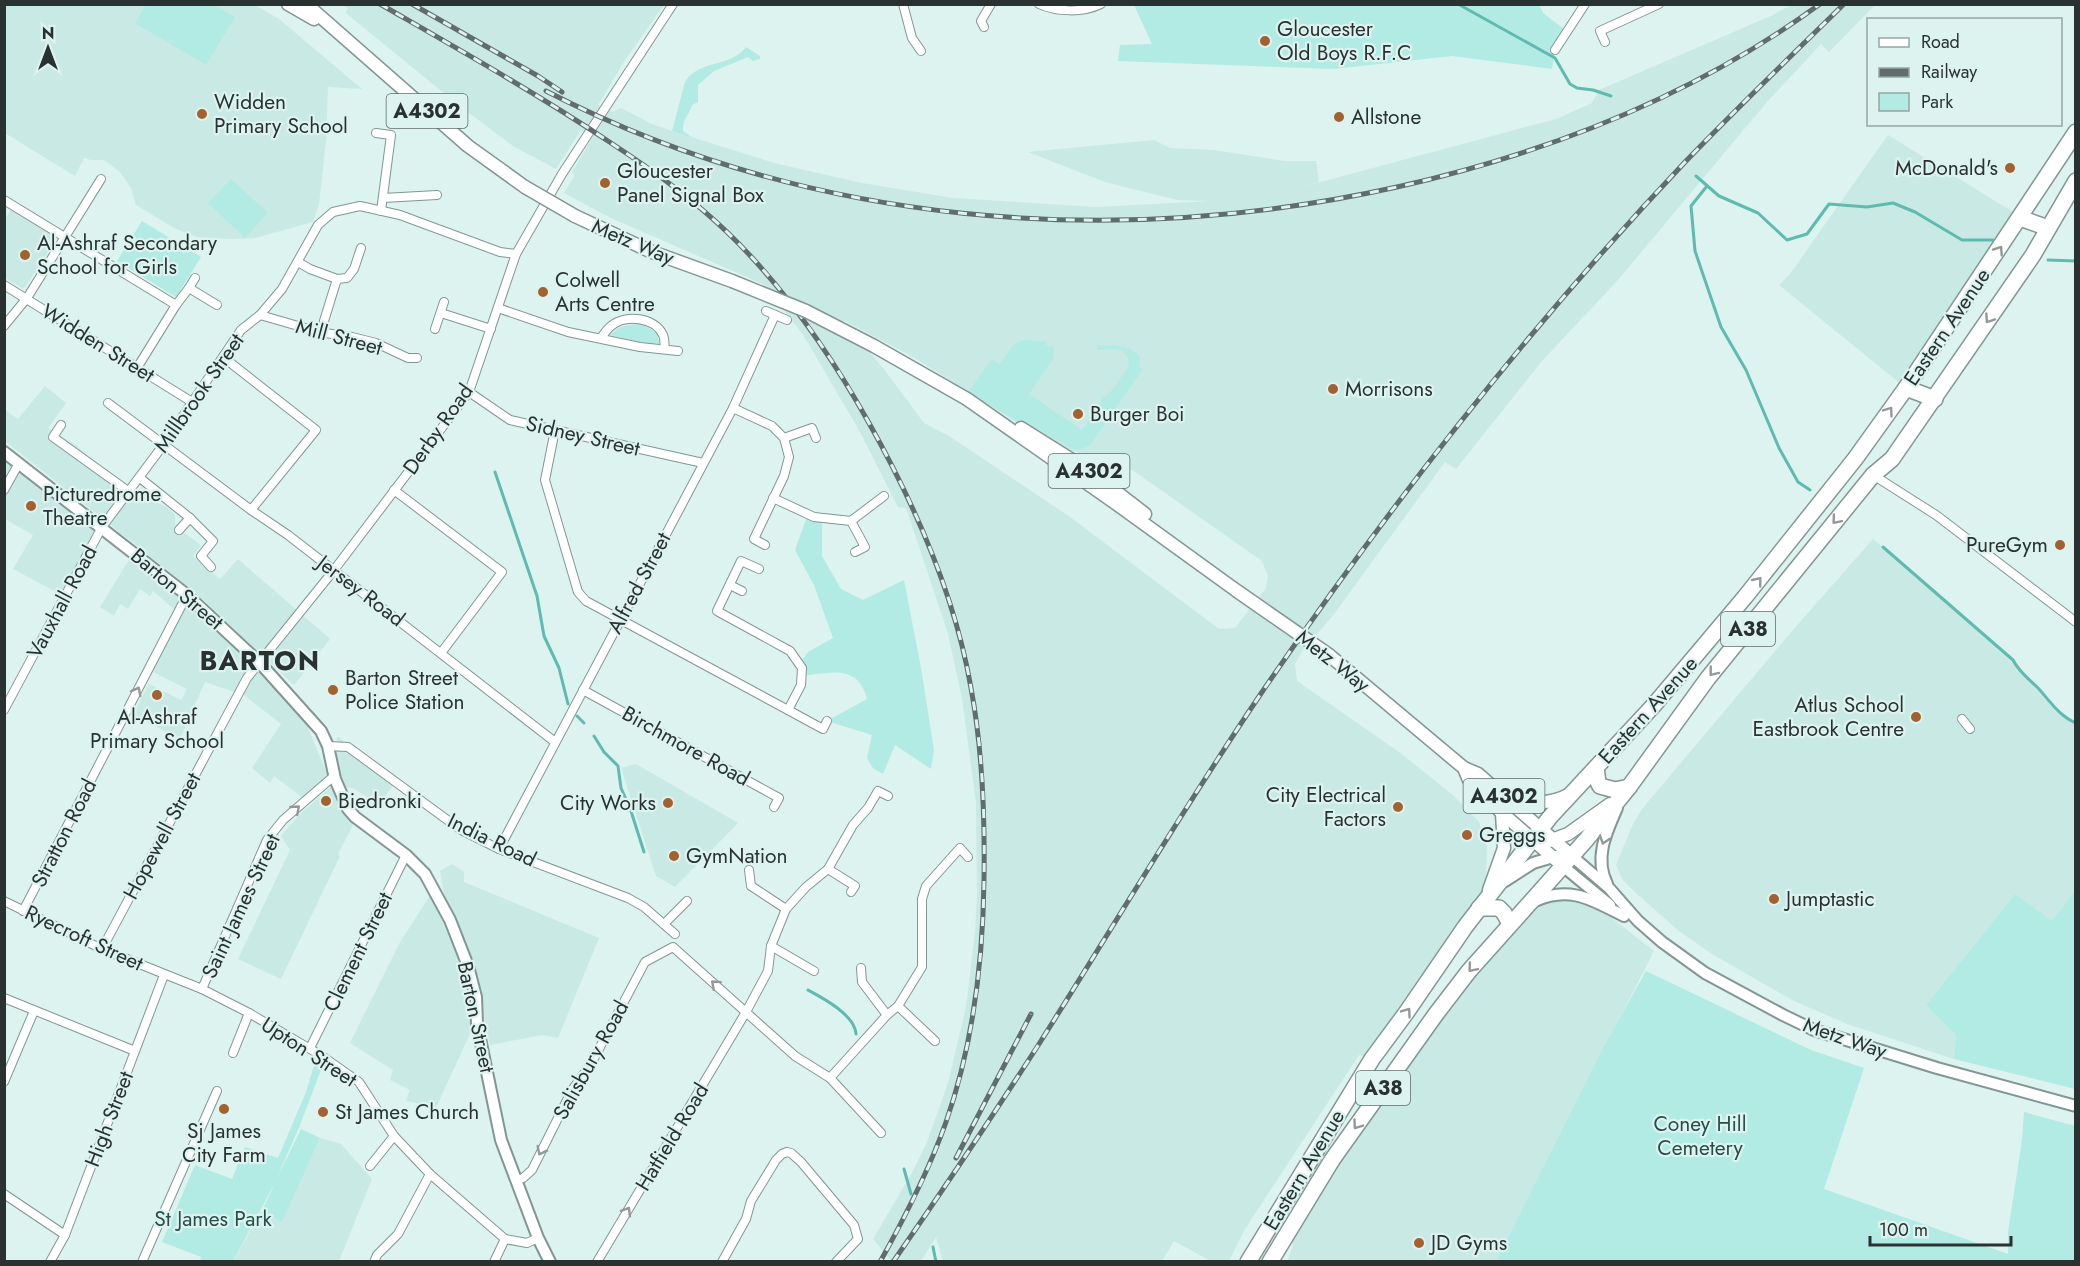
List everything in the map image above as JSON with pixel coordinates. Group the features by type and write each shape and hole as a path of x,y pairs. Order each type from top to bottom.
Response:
{"highway":[{"name":"Eastern Avenue","path":"1248,1262 1372,1059 1482,904 1572,793 1654,705 1720,627 1855,459 1906,388 2076,132"},
{"name":"Eastern Avenue","path":"1270,1262 1332,1160 1406,1054 1469,971 1568,862 1627,790 1714,670 1873,475 1892,459 2033,255 2076,181"},
{"path":"2020,218 2048,228"},
{"path":"1906,388 1935,399"},
{"path":"1855,459 1873,475"},
{"path":"1596,768 1600,786 1614,790 1627,790"},
{"path":"1482,904 1499,908 1510,924"}],"main road":[{"name":"Metz Way","path":"288,4 333,30"},
{"name":"Metz Way","path":"306,4 468,146 525,187 575,216 652,252 806,311 874,346 967,399 1329,655 1464,768 1478,774 1499,792 1537,834 1551,856 1568,862 1609,888 1638,921 1662,942 1705,973 1814,1029 1937,1068 2076,1106"},
{"name":"Barton Street","path":"4,452 187,595 260,663 316,724 328,746 342,800 355,817 406,855 425,874 450,920 468,966 476,997 477,1024 501,1140 538,1238 550,1262"},
{"name":"Metz Way","path":"1464,768 1469,780 1502,813 1537,834"},
{"path":"1537,834 1555,840 1590,819 1627,790"},
{"path":"1609,888 1601,867 1601,849 1627,790"},
{"path":"1499,792 1516,799 1538,803 1557,800 1572,793"},
{"path":"1482,904 1504,848 1502,813"},
{"name":"Metz Way","path":"1555,840 1568,862 1624,916 1638,921"},
{"path":"1482,904 1518,871 1551,856"},
{"path":"1526,906 1545,896 1566,893 1583,896 1624,916"}],"street":[{"name":"Derby Road","path":"260,663 334,570 469,392 516,254 586,137 673,4"},
{"path":"903,4 912,38 921,51"},
{"path":"980,21 991,4"},
{"path":"1039,4 1050,9 1090,9 1101,4"},
{"path":"1555,50 1585,4"},
{"path":"1605,42 1600,31 1659,4"},
{"path":"376,133 391,135 381,211"},
{"path":"4,326 27,298 100,179"},
{"path":"383,198 437,195"},
{"path":"4,200 176,304"},
{"name":"Millbrook Street","path":"102,527 164,444 240,330 260,315 282,289 318,225 333,212 360,206 399,215 500,252 516,254"},
{"path":"298,262 337,279 347,278 354,269 361,248"},
{"path":"137,368 176,304 195,278"},
{"path":"324,321 337,279"},
{"name":"Widden Street","path":"4,285 192,402"},
{"path":"189,288 218,305"},
{"path":"435,329 444,302"},
{"path":"498,308 568,332 640,347 678,351"},
{"path":"765,311 787,320"},
{"path":"441,313 491,329"},
{"name":"Mill Street","path":"260,315 319,332 352,337 408,358 417,358"},
{"name":"Alfred Street","path":"499,849 733,408 775,315"},
{"path":"602,338 611,325 626,320 641,319 656,325 664,336 665,349"},
{"path":"223,357 316,430 251,510"},
{"name":"Sidney Street","path":"469,392 510,420 703,463"},
{"name":"Jersey Road","path":"108,403 288,535 555,742"},
{"path":"733,408 772,426 784,438 789,457 784,476 754,539 765,545"},
{"path":"62,425 53,436 128,491"},
{"path":"784,438 812,428 816,438"},
{"path":"555,430 544,480 578,592 586,601 823,729 827,721"},
{"path":"4,490 19,463"},
{"path":"1873,475 1936,516 2076,622"},
{"path":"140,478 190,518 213,541 201,556 211,567"},
{"path":"394,490 502,572 441,652"},
{"path":"773,498 814,517 850,520 884,496"},
{"path":"179,530 190,518"},
{"path":"850,520 865,547 855,552"},
{"name":"Vauxhall Road","path":"4,710 102,527"},
{"path":"759,570 741,561 717,611 790,651 802,668 801,685 788,710"},
{"path":"730,585 742,591"},
{"name":"Stratton Road","path":"23,911 187,595"},
{"name":"Hopewell Street","path":"102,949 247,678 260,663"},
{"name":"Birchmore Road","path":"583,690 779,798 774,807"},
{"path":"1962,719 1970,729"},
{"name":"India Road","path":"328,746 348,747 461,830 499,849 628,898 644,907 675,934"},
{"name":"Saint James Street","path":"202,989 267,840 283,820 334,776"},
{"path":"749,870 751,886 786,909 806,887 828,869 853,825 868,808 878,791 888,796"},
{"path":"953,841 968,857"},
{"path":"830,1078 887,1015 898,1006 922,967 922,899 926,886 960,848"},
{"name":"Clement Street","path":"310,1048 406,855"},
{"path":"828,869 855,886 851,892"},
{"name":"Ryecroft Street","path":"4,901 102,949 164,975"},
{"path":"664,924 687,901"},
{"name":"Hatfield Road","path":"597,1262 746,1012 768,971 771,946 786,909"},
{"path":"771,946 814,971"},
{"name":"Salisbury Road","path":"516,1180 523,1178 532,1170 572,1090 591,1064 645,963 673,947 746,1012"},
{"path":"861,968 862,982 887,1015"},
{"name":"Upton Street","path":"164,975 202,989 249,1013 310,1048 359,1082 394,1136 430,1174 505,1239"},
{"name":"High Street","path":"50,1262 65,1235 164,975"},
{"path":"4,998 135,1051"},
{"path":"898,1006 935,1041"},
{"path":"4,1082 33,1011"},
{"path":"746,1012 795,1056 830,1078 881,1133"},
{"path":"233,1053 249,1013"},
{"path":"142,1262 217,1091"},
{"path":"370,1166 394,1136"},
{"path":"722,1262 746,1219 751,1201 776,1160 786,1152 791,1153 801,1162 854,1225 858,1239 836,1262"},
{"path":"374,1262 377,1255 398,1234 430,1174"},
{"path":"4,1194 65,1235"},
{"path":"494,1262 505,1239 527,1243 538,1238"}],"shaded area":[{"name":"Widden Primary School","path":"4,5 255,5 279,19 362,89 328,87 326,140 319,204 313,222 255,238 197,237 176,229 136,205 131,188 119,171 104,160 84,158 75,176 5,133"},
{"path":"341,5 664,5 625,60 598,105 612,112 621,108 652,124 774,163 862,183 953,198 1096,207 1212,201 1178,200 1105,182 1028,152 1154,140 1170,148 1214,150 1284,161 1316,161 1319,182 1302,187 1556,119 1592,103 1599,90 1773,15 1791,5 1875,5 1829,52 1821,44 1767,102 1617,281 1541,362 1456,469 1445,462 1331,618 1302,651 1295,664 1297,681 1399,752 1453,795 1479,822 1487,847 1485,900 1372,1059 1359,1055 1245,1229 1229,1261 1211,1261 1174,1241 1162,1261 943,1261 936,1237 921,1261 891,1261 873,1239 912,1173 927,1142 948,1083 966,1007 977,897 976,803 962,698 948,634 906,508 898,507 860,432 804,336 765,285 611,218 564,193 575,175 572,172 593,137 581,130 556,169 513,146 456,103 346,13 348,8","holes":["843,320 913,357 1016,422 1029,426 1068,449 1134,471 1262,561 1268,576 1266,588 1235,628 1219,629 1070,517 949,436 924,423"]},
{"path":"1888,135 2020,218 1906,388 1779,285 1790,274"},
{"name":"Al-Ashraf Secondary School for Girls","path":"12,209 57,238 24,289 5,278 4,220"},
{"path":"45,386 66,403 48,428 74,444 127,487 175,514 175,526 201,545 193,556 220,579 238,559 330,639 294,685 195,592 5,441 4,409 18,419"},
{"path":"4,456 98,531 62,595 13,569 33,535 5,519"},
{"path":"1873,539 2013,660 2019,671 2058,711 2075,724 2075,891 2052,922 2015,894 1926,1005 1956,1035 1954,1059 1847,1024 1792,1000 1712,954 1679,931 1622,879 1616,865 1633,824 1642,809"},
{"path":"132,555 166,581 264,671 303,716 328,776 303,798 274,776 270,783 252,768 281,724 244,695 205,682 180,739 133,715 149,684 181,700 187,689 151,671 182,616 153,591 150,596 140,589 128,609 120,604 114,616 100,607"},
{"path":"337,736 394,784 379,804 353,788 344,787 339,781 336,764"},
{"path":"636,764 738,823 675,887 656,876 621,768"},
{"path":"331,787 342,808 354,823 281,979 238,959 290,850 281,836 300,814"},
{"path":"452,864 464,872 464,882 599,938 558,1038 542,1035 490,1045 469,956 444,893 440,871"},
{"path":"431,894 457,957 473,1027 434,1112 422,1104 406,1101 410,1090 390,1080 393,1070 350,1043 399,944"},
{"path":"1562,897 1583,901 1609,916 1654,951 1496,1261 1287,1262 1293,1246 1292,1240 1328,1177 1450,1006 1491,955 1537,907"},
{"path":"320,1138 341,1144 372,1179 339,1261 233,1262 261,1211 282,1221"}],"green space":[{"path":"146,5 214,5 235,17 206,65 135,23"},
{"path":"1134,5 1539,5 1544,14 1567,31 1555,50 1552,69 1452,56 1334,69 1118,61 1120,45 1152,44"},
{"path":"746,47 760,56 760,59 753,61 748,57 714,71 698,85 698,102 692,105 683,127 683,131 693,138 672,131 685,82 691,75 706,66 740,54"},
{"path":"231,179 268,213 245,238 208,203"},
{"path":"142,221 201,257 176,297 117,261"},
{"path":"640,324 656,333 659,344 610,335 620,327"},
{"path":"1026,340 1046,342 1046,345 1054,347 1053,359 1029,394 1082,430 1101,402 1102,396 1105,397 1112,390 1129,366 1123,352 1114,349 1098,350 1097,345 1126,348 1140,357 1139,367 1143,369 1091,444 1082,449 1072,449 1037,428 1016,421 969,391 992,359 1000,364 1014,344"},
{"path":"808,514 822,518 822,556 841,589 863,600 904,580 934,750 931,769 895,745 883,774 873,768 867,758 872,735 827,721 867,699 857,680 850,675 832,672 801,676 799,664 808,652 833,638 814,585 795,550"},
{"path":"2075,891 2075,1089 1954,1059 1956,1035 1926,1005 2015,894 2052,921"},
{"name":"Coney Hill Cemetery","path":"1646,971 1811,1050 1864,1068 1824,1189 2008,1254 2008,1232 2024,1112 2075,1126 2075,1261 1496,1261 1602,1050"},
{"name":"St James Park","path":"316,1059 324,1062 276,1180 301,1129 320,1138 282,1222 262,1211 276,1181 233,1261 200,1261 201,1257 162,1242 195,1165 232,1179 245,1147 278,1158 306,1092"}],"waterway":[{"path":"1458,4 1555,58 1570,84 1577,88 1611,96"},
{"path":"1696,176 1719,196 1758,213 1787,240 1807,234 1829,204 1867,207 1893,203 1915,212 1962,240 1993,240"},
{"path":"1707,186 1691,206 1695,251 1721,327 1746,370 1779,448 1798,482 1810,490"},
{"path":"2048,260 2076,261"},
{"path":"495,472 537,596 544,636 559,668 568,704"},
{"path":"1883,547 2013,660 2055,708 2076,723"},
{"path":"577,716 584,723"},
{"path":"594,736 604,752 618,766 621,788 644,852"},
{"path":"808,990 830,1002 844,1014 850,1020 856,1034"},
{"path":"904,1169 911,1194"},
{"path":"933,1247 936,1262"}],"railway":[{"path":"380,4 526,89 611,143 671,185 727,232 787,299 839,372 886,454 931,551 944,585 964,653 978,736 984,832 983,911 979,972 970,1033 946,1122 924,1176 880,1262"},
{"path":"412,4 562,92"},
{"path":"546,91 646,136 749,172 855,197 963,213 1072,220 1181,218 1289,207 1397,187 1509,157 1618,117 1671,93 1722,67 1772,37 1820,4"},
{"path":"893,1262 1067,1000 1231,738 1309,625 1410,487 1516,353 1628,224 1686,161 1844,4"},
{"path":"956,1158 1031,1014"}],"place":[{"name":"Gloucester Old Boys R.F.C","path":"1265,41"},
{"name":"Widden Primary School","path":"202,114"},
{"name":"Allstone","path":"1339,117"},
{"name":"McDonald's","path":"2010,168"},
{"name":"Gloucester Panel Signal Box","path":"605,183"},
{"name":"Al-Ashraf Secondary School for Girls","path":"25,255"},
{"name":"Colwell Arts Centre","path":"543,292"},
{"name":"Morrisons","path":"1333,389"},
{"name":"Burger Boi","path":"1078,414"},
{"name":"Picturedrome Theatre","path":"31,506"},
{"name":"PureGym","path":"2060,545"},
{"name":"Barton Street Police Station","path":"333,690"},
{"name":"Al-Ashraf Primary School","path":"157,695"},
{"name":"Atlus School Eastbrook Centre","path":"1916,717"},
{"name":"Biedronki","path":"326,801"},
{"name":"City Works","path":"668,803"},
{"name":"City Electrical Factors","path":"1398,807"},
{"name":"Greggs","path":"1467,835"},
{"name":"GymNation","path":"674,856"},
{"name":"Jumptastic","path":"1774,899"},
{"name":"Sj James City Farm","path":"224,1109"},
{"name":"St James Church","path":"323,1112"},
{"name":"JD Gyms","path":"1419,1243"}],"district":[{"name":"BARTON","path":"260,661"}]}
